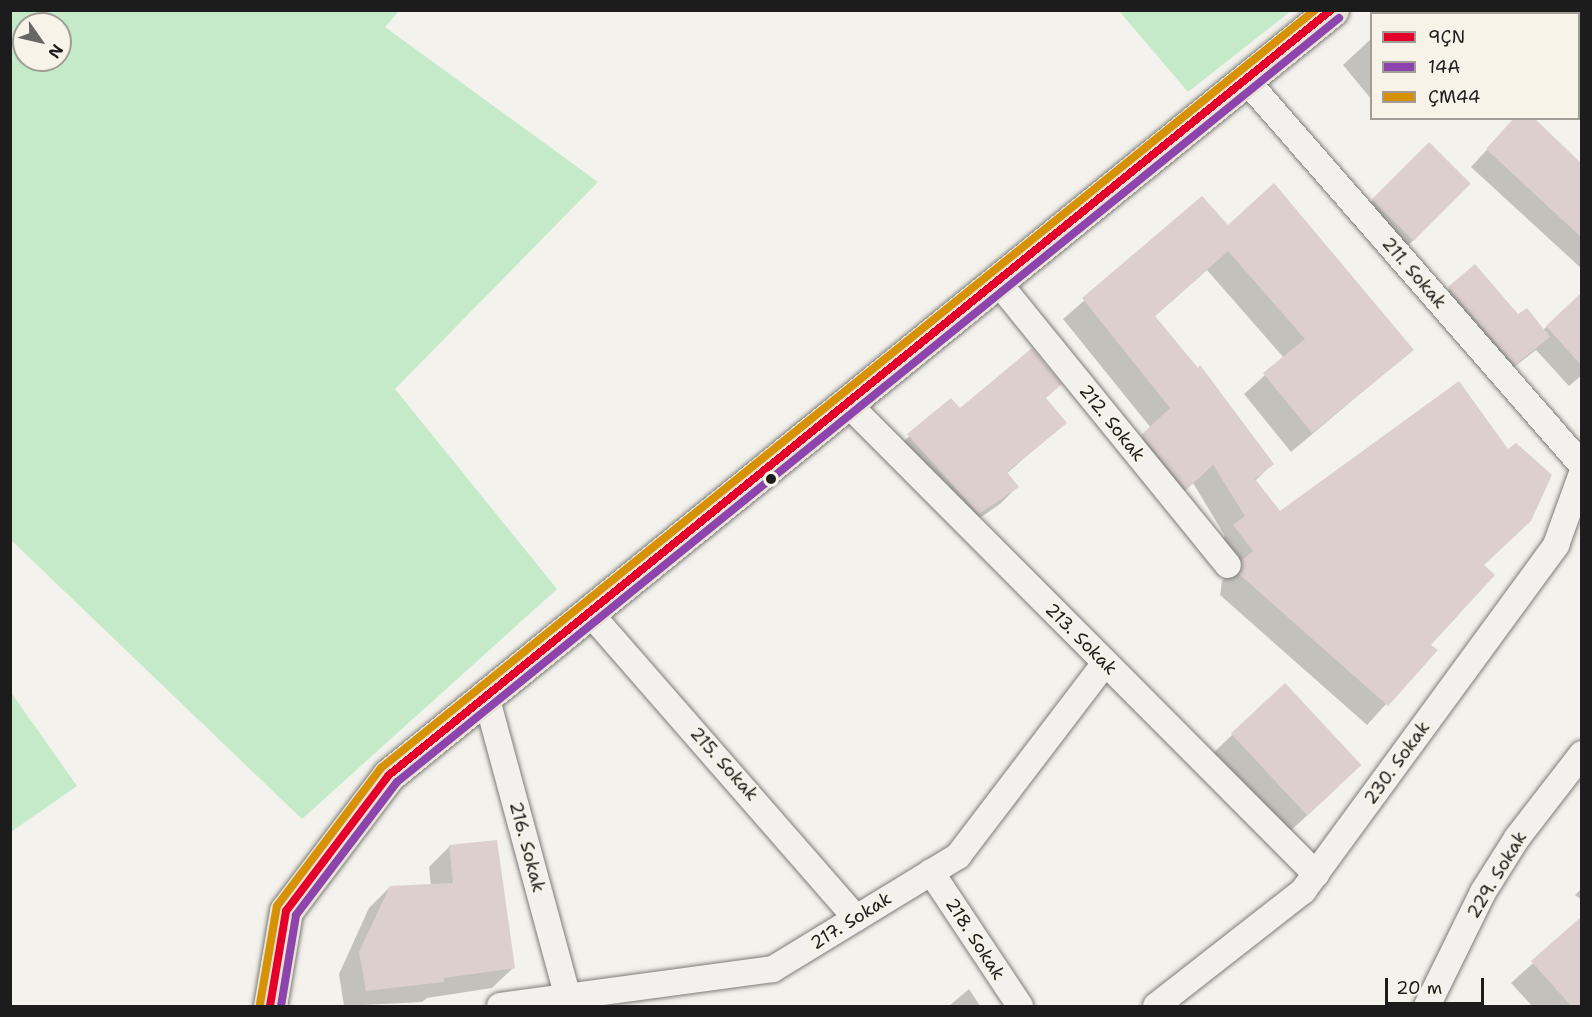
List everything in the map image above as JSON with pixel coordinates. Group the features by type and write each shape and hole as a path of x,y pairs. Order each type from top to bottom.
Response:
{"main road":[{"path":"270,1006 286,911 389,775 1332,10"}],"street":[{"name":"211. Sokak","path":"1246,80 1581,465"},
{"name":"212. Sokak","path":"997,281 1228,565"},
{"name":"213. Sokak","path":"847,403 1316,874"},
{"name":"230. Sokak","path":"1156,1006 1303,891 1556,545 1581,473"},
{"name":"215. Sokak","path":"590,612 856,918"},
{"name":"217. Sokak","path":"500,1006 773,969 958,856 1105,663"},
{"name":"216. Sokak","path":"486,696 568,997"},
{"name":"229. Sokak","path":"1427,1006 1484,892 1517,838 1581,754"},
{"name":"218. Sokak","path":"931,872 1020,1006"}],"green space":[{"path":"10,11 399,11 385,27 598,182 395,389 557,589 302,819 11,540"},
{"path":"1119,11 1291,11 1188,92"},
{"path":"10,691 77,786 11,832 10,832"}],"building":[{"path":"1512,120 1536,120 1581,163 1581,237 1486,149"},
{"path":"1429,142 1471,184 1413,241 1372,199"},
{"path":"1274,183 1414,350 1312,433 1263,373 1305,339 1228,251 1155,316 1198,368 1200,365 1274,464 1255,479 1280,511 1459,381 1508,449 1516,443 1552,475 1531,521 1484,565 1495,575 1431,645 1438,650 1388,706 1239,574 1242,560 1253,551 1233,525 1245,516 1213,465 1186,490 1141,435 1170,408 1082,298 1202,196 1228,225"},
{"path":"1475,264 1518,314 1527,308 1550,337 1515,365 1448,287"},
{"path":"1581,293 1581,365 1546,326"},
{"path":"1032,348 1062,384 1046,398 1067,423 1007,472 1019,487 979,514 907,434 951,398 960,408"},
{"path":"1285,683 1361,765 1307,815 1231,733"},
{"path":"497,840 515,968 444,978 444,982 366,991 359,952 390,886 453,883 449,845"},
{"path":"1581,917 1581,1006 1571,1006 1531,961"}],"transit line":[{"name":"ÇM44","path":"260,1004 277,906 381,768 1315,10"},
{"name":"9ÇN","path":"270,1006 286,911 389,775 1331,10"},
{"name":"14A","path":"281,1006 296,915 397,782 1339,18"}]}
